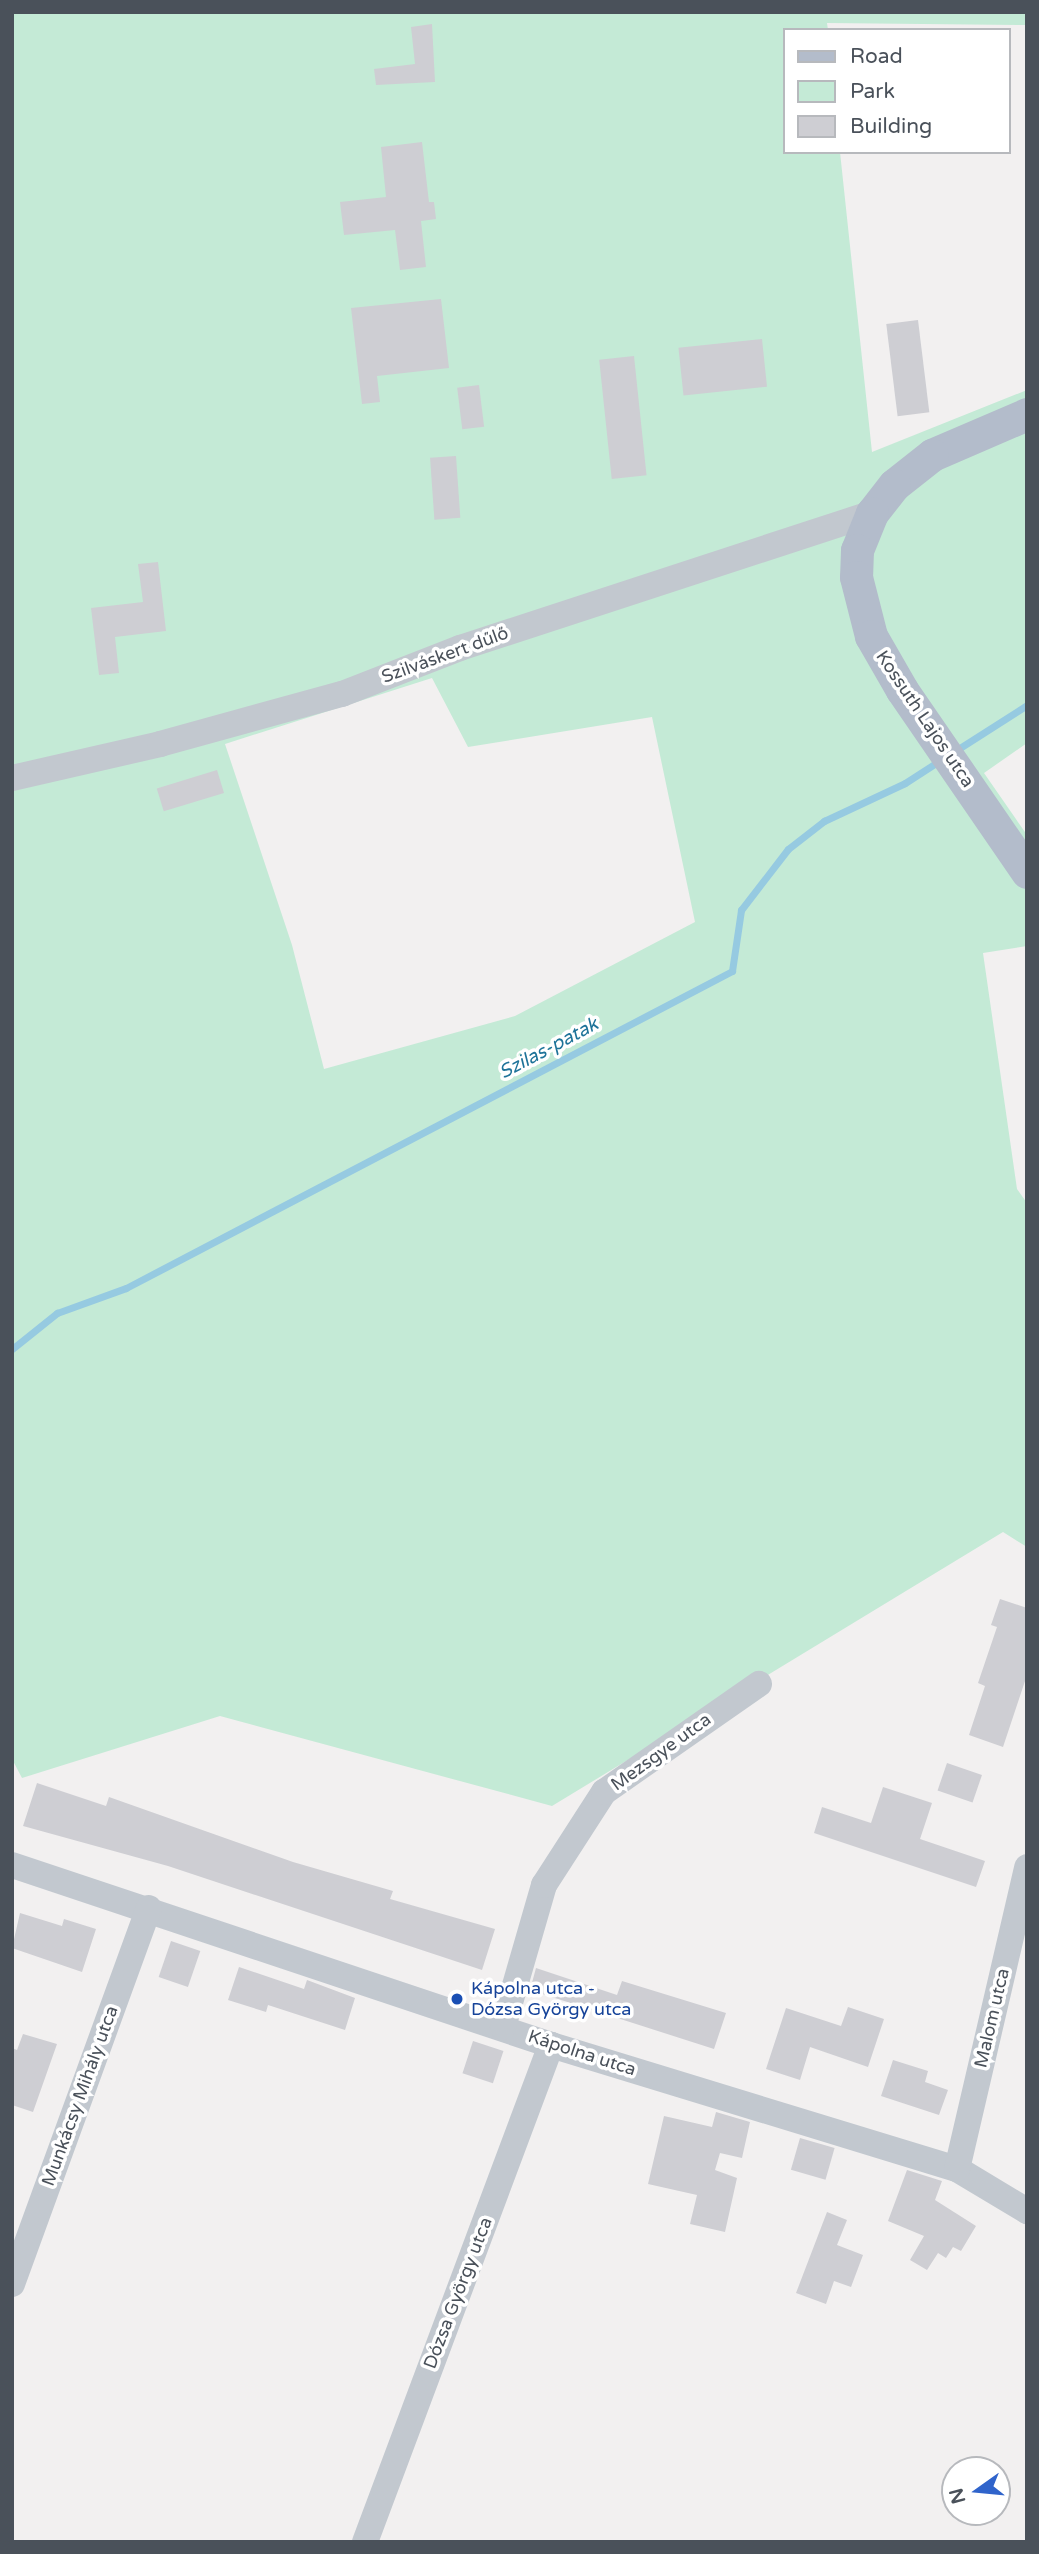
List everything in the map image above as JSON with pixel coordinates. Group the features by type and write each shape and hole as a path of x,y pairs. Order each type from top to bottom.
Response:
{"main road":[{"name":"Kossuth Lajos utca","path":"1027,414 932,455 894,485 872,513 858,551 860,607 871,636 1027,872"}],"street":[{"name":"Szilváskert dűlő","path":"12,778 160,744 342,694 460,648 872,513"},
{"name":"Mezsgye utca","path":"503,2027 544,1885 604,1793 759,1684"},
{"name":"Kápolna utca","path":"12,1865 149,1908 551,2045 957,2169 1027,2211"},
{"name":"Malom utca","path":"957,2169 1027,1867"},
{"name":"Munkácsy Mihály utca","path":"12,2284 149,1908"},
{"name":"Dózsa György utca","path":"365,2542 551,2045"}],"green space":[{"path":"12,12 1027,12 1027,25 827,23 828,28 783,28 783,154 840,154 872,452 1027,390 1027,743 984,773 1027,835 1027,946 983,953 1017,1189 1027,1203 1027,1547 1003,1532 552,1806 220,1716 22,1778 12,1759","holes":["432,678 468,747 652,717 695,922 515,1016 324,1069 292,945 225,744"]}],"building":[{"path":"432,24 435,82 376,85 374,69 415,64 411,27"},
{"path":"422,142 429,202 434,202 436,219 421,221 426,267 400,270 395,230 344,235 340,202 386,197 381,147"},
{"path":"441,299 449,368 377,376 380,402 362,404 351,308"},
{"path":"918,320 929,412 898,416 886,324"},
{"path":"762,339 767,387 683,396 678,348"},
{"path":"634,356 647,475 612,479 599,360"},
{"path":"479,385 484,427 462,429 457,388"},
{"path":"456,456 460,518 434,520 430,458"},
{"path":"158,562 166,631 115,637 119,673 99,675 91,608 143,602 138,564"},
{"path":"217,770 224,793 164,811 157,788"},
{"path":"1000,1599 1027,1608 1027,1675 1003,1747 969,1735 985,1686 978,1683 997,1627 991,1625"},
{"path":"947,1763 982,1775 973,1802 938,1790"},
{"path":"37,1783 106,1806 109,1797 293,1862 393,1891 390,1899 495,1929 482,1970 168,1866 23,1826"},
{"path":"883,1787 932,1803 920,1839 985,1861 976,1887 814,1833 822,1807 871,1823"},
{"path":"20,1913 62,1926 64,1919 96,1929 82,1972 12,1948"},
{"path":"171,1941 200,1951 188,1987 159,1977"},
{"path":"239,1967 304,1989 307,1980 355,1998 345,2030 268,2005 266,2012 228,2000"},
{"path":"536,1968 617,1995 622,1981 726,2013 714,2049 530,1990"},
{"path":"848,2007 884,2019 868,2067 810,2047 800,2080 766,2069 786,2008 841,2026"},
{"path":"23,2034 57,2044 33,2112 12,2105 12,2048 17,2050"},
{"path":"473,2041 503,2051 493,2083 462,2073"},
{"path":"893,2060 928,2071 925,2082 948,2090 939,2115 881,2096"},
{"path":"716,2112 750,2122 742,2158 720,2153 715,2170 737,2178 725,2232 690,2224 697,2195 648,2184 664,2116 712,2127"},
{"path":"800,2138 835,2148 826,2180 791,2170"},
{"path":"907,2170 942,2181 935,2200 976,2226 961,2251 953,2247 946,2258 938,2253 927,2270 910,2260 924,2236 888,2221"},
{"path":"827,2212 847,2220 837,2245 863,2255 851,2287 834,2281 826,2304 796,2293"}],"waterway":[{"name":"Szilas-patak","path":"955,751 1027,705"},
{"name":"Szilas-patak","path":"12,1349 57,1313 126,1288 732,971 741,910 788,849 824,821 905,783 939,761"}],"place":[{"name":"Kápolna utca - Dózsa György utca","path":"457,1999"}]}
